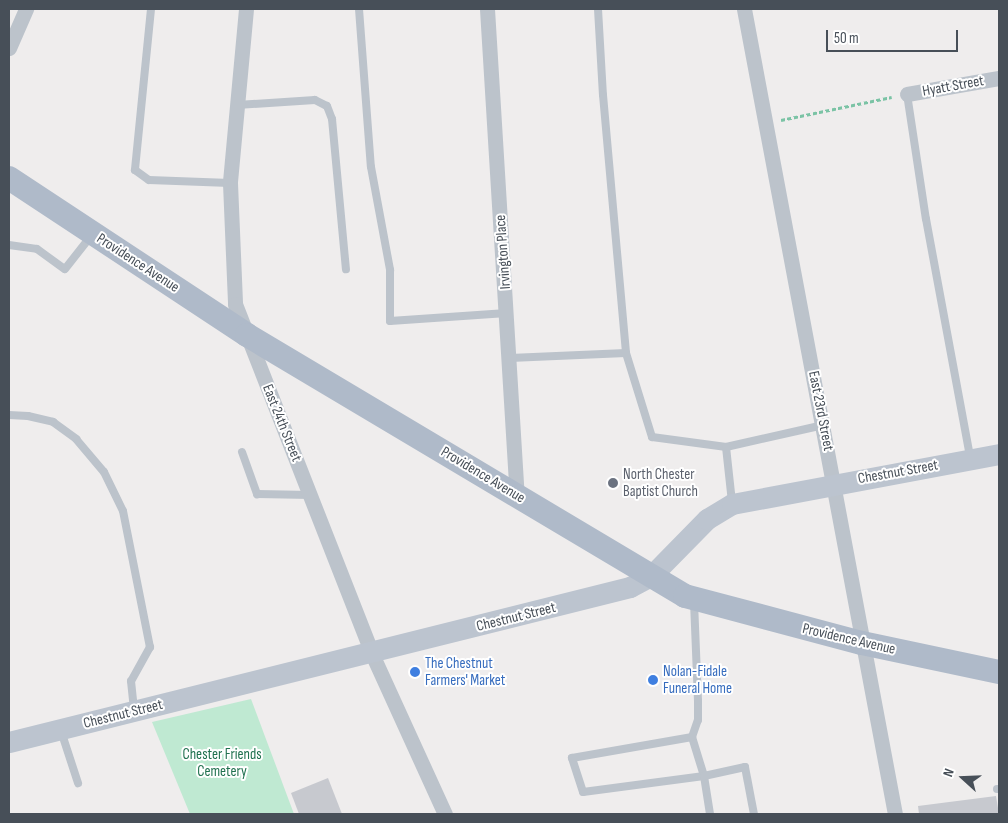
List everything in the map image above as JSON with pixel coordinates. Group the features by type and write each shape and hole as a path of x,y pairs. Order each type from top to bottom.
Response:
{"main road":[{"name":"Providence Avenue","path":"9,178 247,335 651,576 694,599 862,643 999,672"}],"street":[{"path":"10,43 26,9"},
{"name":"East 24th Street","path":"246,9 230,182 236,304 372,654 446,814"},
{"name":"Irvington Place","path":"486,9 510,358 517,496"},
{"name":"East 23rd Street","path":"744,9 824,424 862,643 895,814"},
{"name":"Hyatt Street","path":"908,94 999,78"},
{"name":"Chestnut Street","path":"9,742 372,654 630,588 651,576 707,519 732,504 835,483 999,454"}],"lane":[{"path":"151,9 135,170 149,180 230,182"},
{"path":"359,9 371,167 390,270 390,320 507,313"},
{"path":"598,9 626,353 652,437 726,447 824,424"},
{"path":"908,94 926,219 971,459"},
{"path":"237,105 315,100 327,106 332,119 346,269"},
{"path":"9,245 37,249 66,270 93,234"},
{"path":"510,358 626,353"},
{"path":"9,415 28,416 54,422 76,439 104,472 123,511 150,639 150,647 131,681 134,711"},
{"path":"726,447 732,504"},
{"path":"242,452 257,494 311,495"},
{"path":"694,599 698,720 692,736 704,776 710,814"},
{"path":"60,729 78,783"},
{"path":"692,736 572,758 583,792 704,776 745,767 754,814"}],"path":[{"path":"766,123 908,94"}],"green space":[{"name":"Chester Friends Cemetery","path":"251,699 294,814 190,814 152,722"}],"building":[{"path":"328,778 342,814 299,814 291,793"},
{"path":"996,796 999,814 919,814 918,806"}],"place":[{"name":"North Chester Baptist Church","path":"613,483"},
{"name":"The Chestnut Farmers' Market","path":"415,672"},
{"name":"Nolan-Fidale Funeral Home","path":"653,680"}]}
